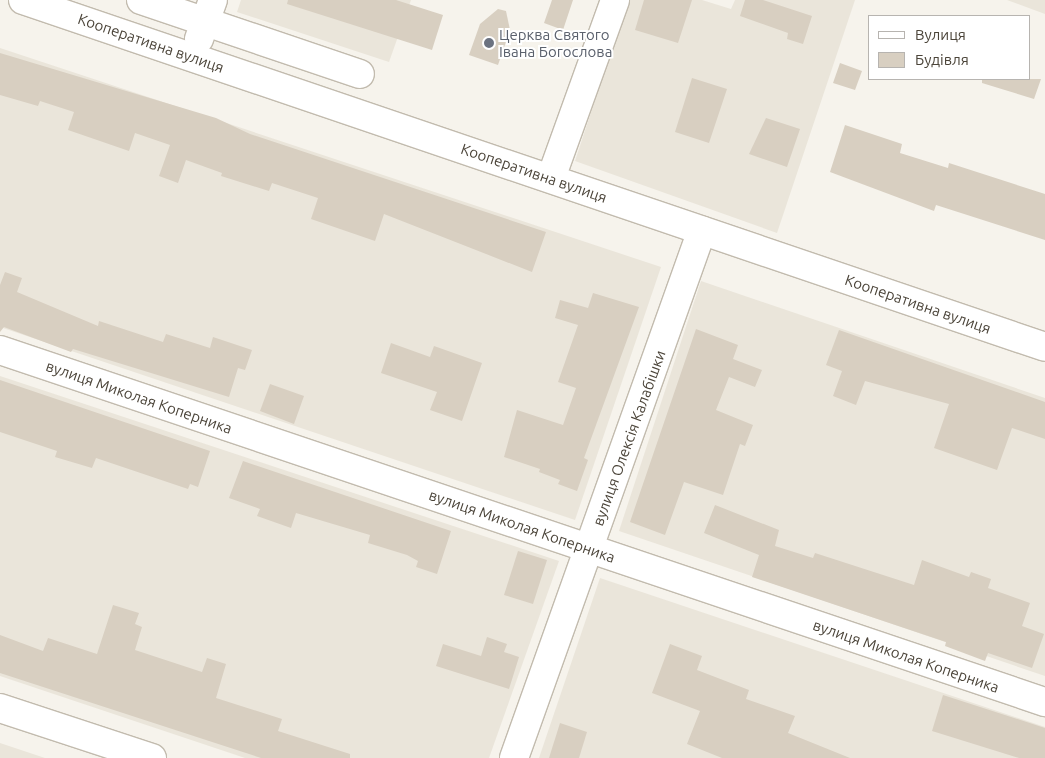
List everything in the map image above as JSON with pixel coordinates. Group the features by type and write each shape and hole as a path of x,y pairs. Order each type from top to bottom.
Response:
{"street":[{"name":"Кооперативна вулиця","path":"23,0 1045,347"},
{"path":"141,0 209,11 360,74"},
{"path":"551,178 614,0"},
{"path":"193,57 209,11"},
{"name":"вулиця Олексія Калабішки","path":"514,758 702,230"},
{"name":"вулиця Миколая Коперника","path":"0,350 1045,702"},
{"path":"0,708 152,758"}],"shaded area":[{"path":"241,0 411,0 389,62 237,12"},
{"path":"628,0 702,0 731,9 735,0 855,0 777,233 575,161"},
{"path":"1007,0 1045,0 1045,14"},
{"path":"0,48 661,267 575,520 0,327"},
{"path":"701,281 1045,398 1045,676 619,531"},
{"path":"0,376 559,561 489,758 245,758 0,676"},
{"path":"600,578 1045,727 1045,758 539,758"},
{"path":"0,743 45,758 0,758"}],"building":[{"path":"288,0 396,0 443,15 432,50 287,4"},
{"path":"552,0 573,0 563,30 544,23"},
{"path":"644,0 692,0 678,43 635,30"},
{"path":"745,0 763,0 812,16 803,44 787,39 788,33 740,16"},
{"name":"Церква Святого Івана Богослова","path":"498,9 506,11 510,30 498,65 469,55 480,24"},
{"path":"0,53 216,118 250,134 546,232 532,272 384,214 375,241 311,219 318,198 272,183 269,191 221,176 222,173 186,160 178,183 159,176 170,145 135,133 129,151 68,130 74,112 40,101 38,106 0,95"},
{"path":"840,63 862,71 855,90 833,83"},
{"path":"692,78 727,89 709,143 675,132"},
{"path":"1041,79 1034,99 982,83 982,80"},
{"path":"766,118 800,129 787,167 749,154"},
{"path":"845,125 902,144 900,153 948,168 949,163 1045,194 1045,240 936,205 934,211 830,172"},
{"path":"5,272 22,278 17,292 98,326 99,321 163,342 166,334 210,348 213,337 252,350 245,370 238,368 229,397 73,349 71,352 4,327 0,332 0,285"},
{"path":"593,293 639,307 584,458 588,460 577,491 558,484 560,480 539,472 540,469 504,457 517,410 563,425 576,388 558,382 578,325 555,318 560,300 588,308"},
{"path":"696,329 738,345 733,359 762,370 755,387 729,377 716,410 753,425 745,446 740,444 723,495 684,482 665,535 630,522"},
{"path":"839,330 1045,402 1045,439 1012,428 997,470 934,448 949,404 865,381 856,405 833,396 842,371 826,365"},
{"path":"391,343 430,357 434,346 482,363 462,421 430,410 437,392 381,373"},
{"path":"0,380 210,451 198,487 190,484 188,489 96,458 92,468 55,457 57,451 0,432"},
{"path":"270,384 304,396 294,424 260,411"},
{"path":"243,461 451,531 437,574 416,567 418,561 407,555 368,543 370,535 296,513 291,528 257,516 260,509 229,498"},
{"path":"715,505 779,530 775,546 813,558 815,553 914,585 922,560 969,577 971,572 991,579 988,588 1030,603 1022,626 1044,634 1032,668 988,653 985,661 945,646 946,642 752,577 759,555 704,533"},
{"path":"518,551 547,560 533,604 504,595"},
{"path":"113,605 139,613 135,624 142,627 135,650 202,672 207,658 226,664 216,698 282,719 278,731 350,754 350,758 261,758 0,673 0,635 43,651 48,638 97,654"},
{"path":"487,637 507,644 504,652 519,657 509,689 436,666 443,644 481,656"},
{"path":"670,644 702,656 697,670 749,690 746,699 795,716 788,733 850,758 722,758 687,744 700,711 652,693"},
{"path":"943,695 1045,728 1045,758 1019,758 932,731"},
{"path":"560,723 587,732 579,758 549,758"}],"place":[{"name":"Церква Святого Івана Богослова","path":"489,43"}]}
